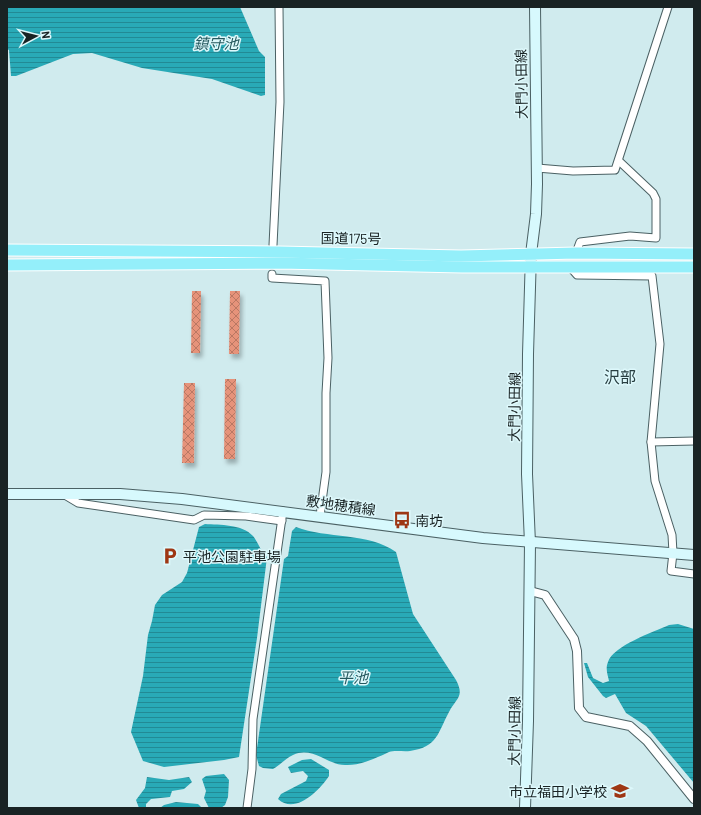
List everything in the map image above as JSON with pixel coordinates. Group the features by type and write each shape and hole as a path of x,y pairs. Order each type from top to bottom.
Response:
{"highway":[{"name":"国道175号","path":"7,250 280,252 461,256 576,253 694,254"},
{"name":"国道175号","path":"7,265 280,263 530,268 694,267"}],"main road":[{"name":"大門小田線","path":"524,808 528,721 530,591 530,543 527,474 530,268 536,214 535,7"},
{"name":"敷地穂積線","path":"7,494 120,494 174,498 282,516 320,516 387,526 530,543 694,555"}],"street":[{"path":"273,245 280,102 279,7"},
{"path":"536,168 572,171 615,170 668,7"},
{"path":"576,253 580,242 630,236 656,238 656,199 653,193 619,161"},
{"path":"570,267 577,275 652,276 660,344 651,442 655,481 672,535 673,553 671,571 694,574"},
{"path":"272,274 272,278 325,280 328,358 326,393 326,472 320,516"},
{"path":"651,442 694,440"},
{"path":"63,494 78,503 194,520 204,514 282,516 253,719 252,769 247,808"},
{"path":"530,591 546,595 574,639 579,708 586,717 630,726 647,741 694,799"}],"water":[{"name":"鎮守池","path":"7,7 240,7 259,51 265,57 265,95 261,96 212,79 142,68 92,53 73,54 16,76 11,76 9,50 7,49"},
{"path":"205,524 224,525 243,529 253,536 267,557 257,638 239,757 164,767 143,761 131,732 143,676 148,635 155,605 162,595 182,582 187,573 199,527"},
{"name":"平池","path":"296,527 308,531 373,541 396,552 413,614 456,680 460,690 460,694 436,738 426,746 410,751 389,752 368,761 351,765 338,764 313,754 300,753 293,755 273,769 259,766 256,755 284,559 288,556 292,531"},
{"path":"678,624 694,629 694,783 646,726 626,713 615,694 606,698 603,696 588,677 584,663 587,663 593,678 603,683 609,681 607,665 611,656 617,650 634,640 669,625"},
{"path":"311,759 329,770 329,776 325,782 313,794 299,803 285,803 278,799 281,794 306,781 308,776 303,771 291,773 288,767 302,760"},
{"path":"224,774 229,780 228,797 225,805 221,808 209,808 204,798 206,791 202,779 206,776"},
{"path":"147,777 169,780 189,777 192,782 184,789 172,791 170,797 151,799 146,804 146,808 139,808 136,800 145,788"},
{"path":"176,802 198,804 202,808 160,808 164,805"}],"building":[{"path":"192,291 201,291 200,353 191,353"},
{"path":"230,291 240,291 239,354 229,354"},
{"path":"225,379 236,379 235,459 224,459"},
{"path":"184,383 195,383 194,463 182,463"}],"place":[{"name":"南坊","path":"402,520"},
{"name":"平池公園駐車場","path":"170,556"},
{"name":"市立福田小学校","path":"620,791"}],"district":[{"name":"沢部","path":"620,376"}]}
